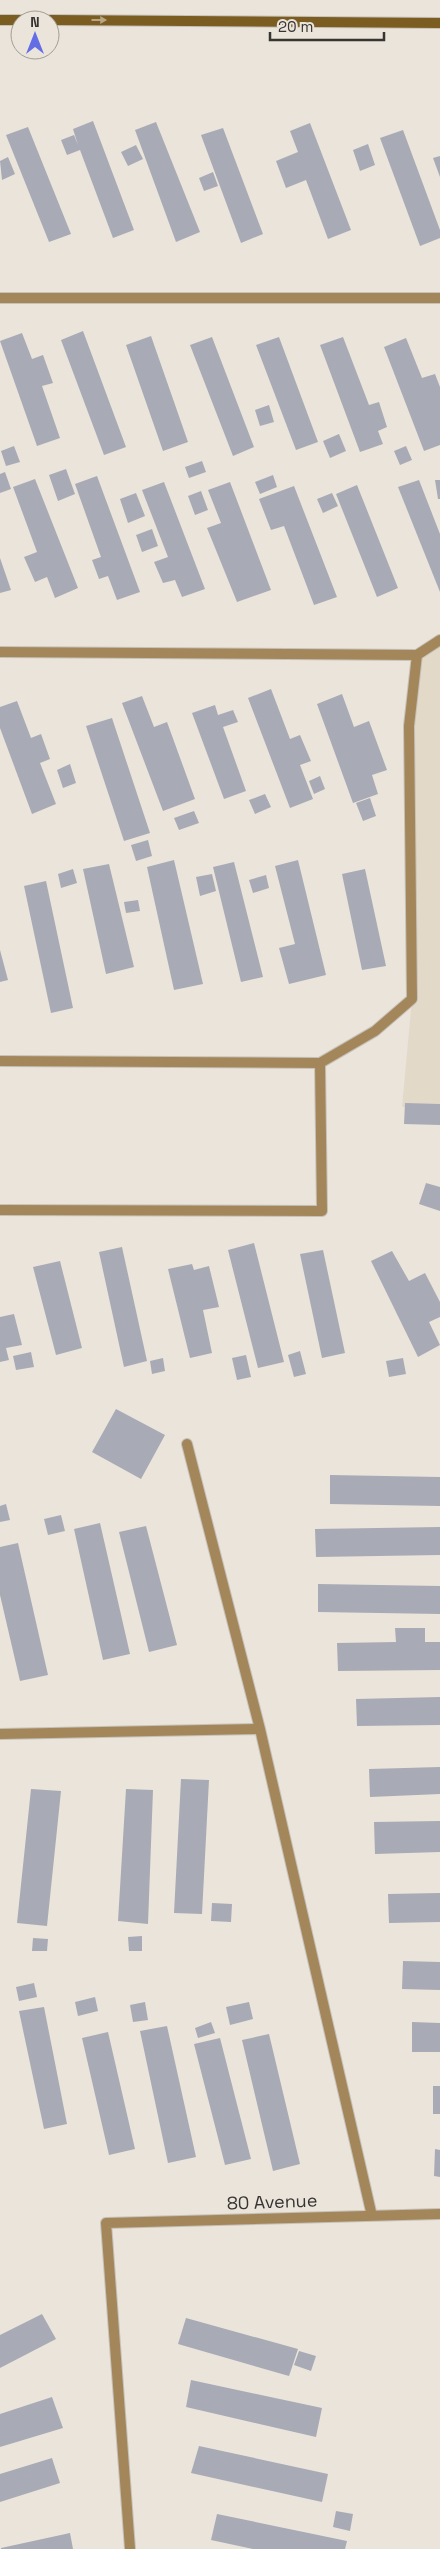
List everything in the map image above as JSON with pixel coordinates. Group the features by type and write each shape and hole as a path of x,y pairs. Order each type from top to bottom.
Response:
{"main road":[{"path":"60,20 440,23"}],"street":[{"path":"0,298 440,298"},
{"path":"0,652 417,655 440,640"},
{"path":"0,1061 320,1063 375,1032 412,999 409,726 417,655"},
{"path":"0,1210 322,1211 320,1063"},
{"path":"188,1444 260,1729 372,2216"},
{"path":"0,1734 260,1729"},
{"name":"80 Avenue","path":"130,2549 106,2223 440,2214"}],"shaded area":[{"path":"440,640 440,1107 402,1107 412,999 409,726 417,655"}],"building":[{"path":"93,121 134,230 113,238 80,150 67,155 61,140 74,135 78,145 73,129"},
{"path":"156,122 200,232 176,242 135,130"},
{"path":"310,123 351,230 328,239 306,180 286,188 276,161 298,152 290,131"},
{"path":"28,127 71,234 49,242 6,135"},
{"path":"223,128 263,234 241,243 201,135"},
{"path":"403,130 440,230 440,238 420,246 380,138"},
{"path":"368,144 375,165 360,171 353,150"},
{"path":"136,145 143,159 128,166 121,152"},
{"path":"440,156 440,177 433,158"},
{"path":"8,157 15,174 2,180 0,161"},
{"path":"213,172 218,186 204,191 199,178"},
{"path":"83,331 126,447 104,455 61,340"},
{"path":"22,333 32,359 43,355 53,383 42,386 60,438 37,446 0,341"},
{"path":"151,336 188,442 163,451 126,345"},
{"path":"212,337 254,447 233,456 190,345"},
{"path":"279,337 318,442 296,450 256,345"},
{"path":"343,337 369,405 379,402 387,427 378,431 383,444 360,452 320,345"},
{"path":"406,338 422,378 435,374 440,387 440,445 424,451 384,347"},
{"path":"269,405 274,422 260,426 255,410"},
{"path":"339,434 346,451 330,458 323,441"},
{"path":"14,446 20,462 6,466 1,451"},
{"path":"406,446 412,460 400,465 394,451"},
{"path":"202,461 206,472 189,478 185,467"},
{"path":"66,469 75,494 58,501 49,475"},
{"path":"5,472 11,489 0,493 0,474"},
{"path":"273,475 277,487 260,494 255,482"},
{"path":"97,476 140,592 117,600 108,576 99,579 92,560 101,557 75,484"},
{"path":"35,479 78,588 55,598 47,577 35,582 24,557 37,552 13,487"},
{"path":"419,480 440,534 440,592 398,487"},
{"path":"435,480 440,480 440,499 438,499"},
{"path":"164,482 205,589 182,597 175,580 163,583 154,562 168,557 142,490"},
{"path":"230,482 271,590 237,602 207,528 221,523 208,490"},
{"path":"357,485 398,588 377,597 336,494"},
{"path":"294,486 337,597 314,605 284,526 271,530 259,499"},
{"path":"201,491 208,510 195,515 188,496"},
{"path":"136,493 145,516 128,523 120,499"},
{"path":"332,493 338,506 323,513 317,499"},
{"path":"152,529 158,546 142,552 136,535"},
{"path":"0,558 11,590 0,593"},
{"path":"271,689 290,739 300,735 311,761 300,765 313,799 290,808 248,698"},
{"path":"342,694 354,727 369,721 387,770 372,775 378,794 353,803 317,704"},
{"path":"142,696 154,727 167,722 195,799 163,811 122,703"},
{"path":"17,701 31,738 41,734 50,759 40,763 56,804 32,814 0,728 0,707"},
{"path":"215,705 218,715 233,710 238,722 223,727 246,791 224,799 192,713"},
{"path":"112,718 150,833 124,841 86,726"},
{"path":"70,764 76,783 63,788 57,770"},
{"path":"320,776 325,789 314,794 309,781"},
{"path":"265,794 271,807 255,814 249,800"},
{"path":"370,798 376,816 363,821 356,803"},
{"path":"194,811 199,823 179,830 174,818"},
{"path":"148,840 152,856 136,861 131,845"},
{"path":"174,860 203,984 174,990 147,867"},
{"path":"298,860 326,975 289,984 279,948 295,944 275,866"},
{"path":"234,862 263,977 241,982 213,867"},
{"path":"109,864 134,967 106,974 83,869"},
{"path":"73,869 77,883 61,888 58,874"},
{"path":"365,869 386,966 362,970 342,874"},
{"path":"212,874 216,891 200,896 196,877"},
{"path":"266,875 269,888 253,893 249,880"},
{"path":"46,881 73,1008 51,1013 24,886"},
{"path":"138,900 140,911 126,913 124,902"},
{"path":"0,950 8,980 0,982"},
{"path":"405,1103 440,1104 440,1125 404,1124"},
{"path":"426,1183 440,1187 440,1211 419,1204"},
{"path":"254,1243 284,1362 258,1368 228,1250"},
{"path":"122,1247 147,1361 124,1367 99,1252"},
{"path":"323,1250 345,1353 322,1358 300,1254"},
{"path":"392,1251 409,1281 425,1273 440,1302 440,1317 429,1322 440,1345 418,1357 371,1261"},
{"path":"60,1261 82,1348 56,1355 33,1267"},
{"path":"192,1264 194,1270 209,1266 219,1307 203,1310 212,1353 190,1358 168,1269"},
{"path":"14,1314 22,1345 6,1348 9,1360 0,1362 0,1317"},
{"path":"300,1351 306,1374 294,1377 288,1355"},
{"path":"31,1352 34,1367 16,1370 13,1356"},
{"path":"246,1355 251,1377 237,1380 232,1358"},
{"path":"163,1358 165,1371 152,1374 150,1361"},
{"path":"403,1358 406,1374 389,1377 386,1361"},
{"path":"116,1409 165,1435 141,1479 92,1452"},
{"path":"330,1475 440,1477 440,1506 330,1504"},
{"path":"6,1504 10,1520 0,1522 0,1506"},
{"path":"61,1515 65,1531 48,1535 44,1519"},
{"path":"100,1523 130,1654 103,1660 74,1529"},
{"path":"146,1526 177,1645 149,1652 119,1532"},
{"path":"440,1527 440,1555 316,1557 315,1529"},
{"path":"18,1543 48,1675 20,1681 0,1595 0,1547"},
{"path":"318,1584 440,1586 440,1614 318,1612"},
{"path":"395,1628 425,1628 425,1642 440,1642 440,1670 338,1671 337,1643 396,1642"},
{"path":"440,1697 440,1725 357,1726 356,1699"},
{"path":"440,1767 440,1794 370,1797 369,1769"},
{"path":"181,1779 209,1780 202,1914 174,1913"},
{"path":"31,1789 61,1791 47,1926 17,1923"},
{"path":"126,1789 153,1790 148,1924 118,1921"},
{"path":"440,1821 440,1852 375,1854 374,1822"},
{"path":"440,1893 440,1922 389,1923 388,1894"},
{"path":"212,1903 232,1904 231,1922 211,1921"},
{"path":"142,1936 142,1951 129,1951 128,1937"},
{"path":"33,1938 48,1939 47,1951 32,1951"},
{"path":"403,1961 440,1962 440,1990 402,1989"},
{"path":"34,1983 37,1997 19,2001 16,1987"},
{"path":"95,1997 98,2011 78,2016 75,2002"},
{"path":"145,2002 148,2020 133,2022 130,2005"},
{"path":"249,2002 253,2019 230,2025 226,2007"},
{"path":"44,2007 67,2124 44,2129 19,2011"},
{"path":"211,2022 215,2033 198,2038 195,2028"},
{"path":"412,2022 440,2023 440,2052 412,2052"},
{"path":"167,2026 196,2157 168,2163 140,2031"},
{"path":"108,2032 135,2149 109,2155 82,2038"},
{"path":"269,2034 300,2164 273,2171 242,2040"},
{"path":"220,2038 251,2159 225,2165 194,2044"},
{"path":"433,2086 440,2086 440,2114 433,2114"},
{"path":"435,2149 440,2150 440,2177 434,2176"},
{"path":"42,2314 56,2339 0,2368 0,2335"},
{"path":"186,2318 298,2349 289,2376 178,2344"},
{"path":"299,2351 316,2356 311,2371 294,2365"},
{"path":"191,2380 322,2408 316,2437 186,2407"},
{"path":"52,2397 63,2428 0,2447 0,2414"},
{"path":"199,2446 328,2474 322,2502 191,2473"},
{"path":"52,2458 60,2483 0,2502 0,2474"},
{"path":"336,2511 353,2514 350,2531 333,2527"},
{"path":"217,2514 347,2541 345,2549 253,2549 211,2540"},
{"path":"70,2533 73,2549 1,2549 1,2548"}]}
